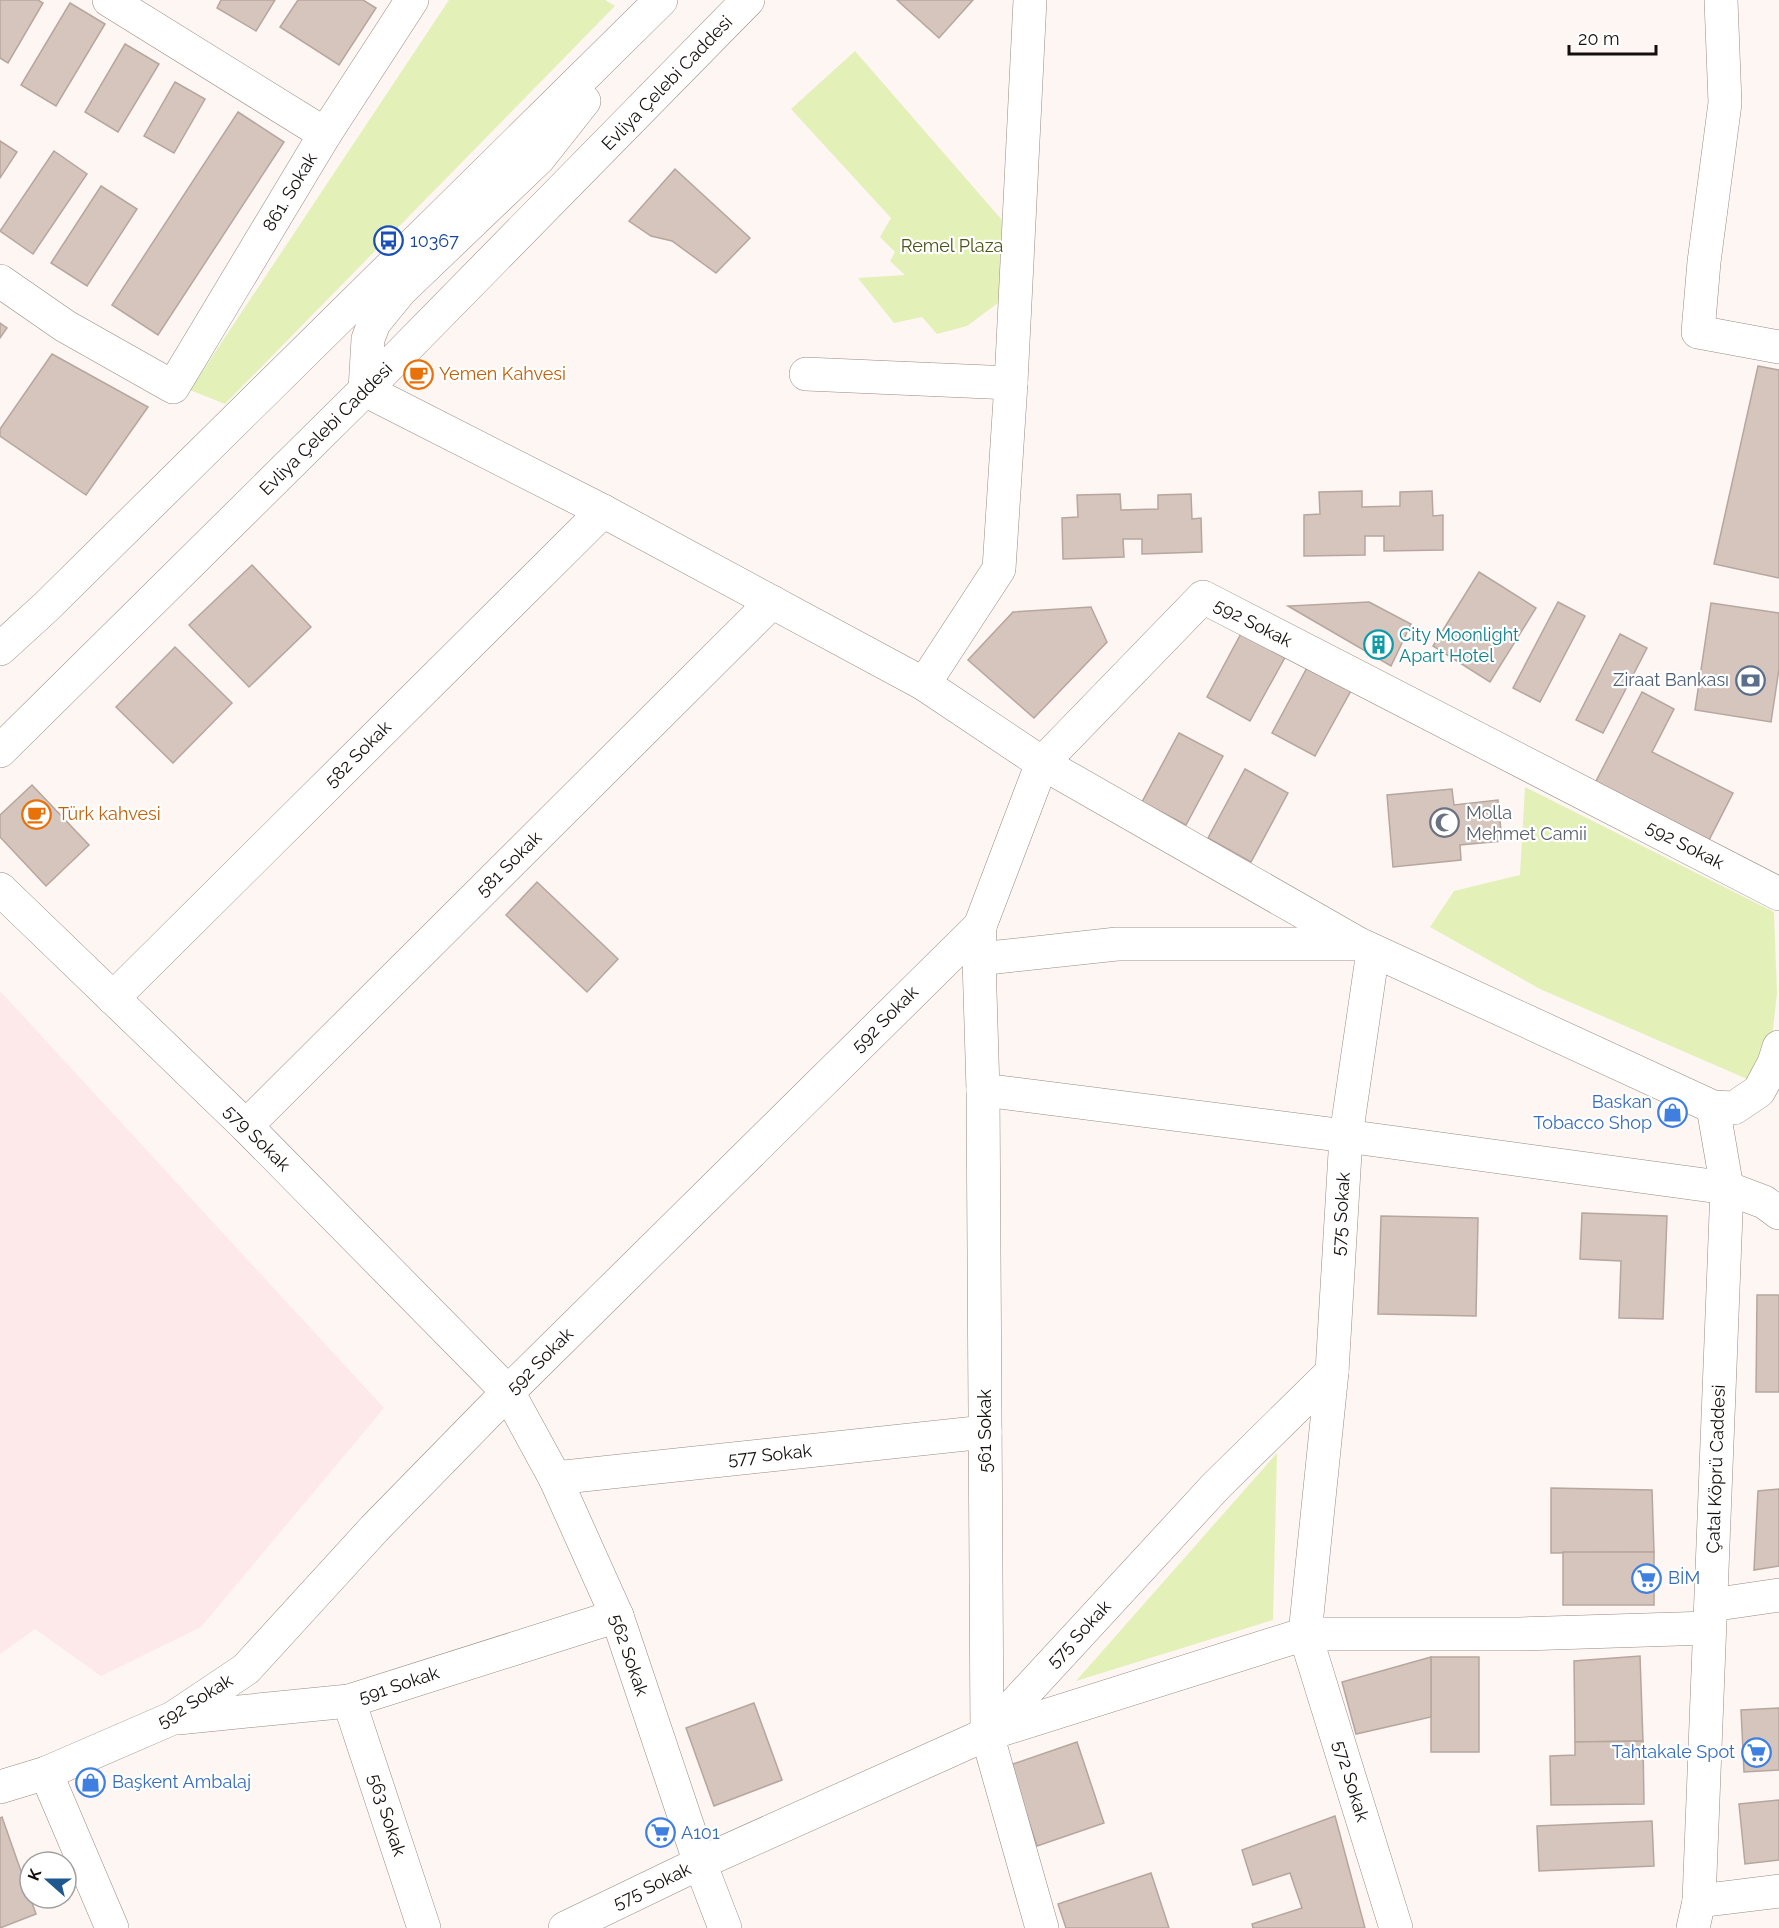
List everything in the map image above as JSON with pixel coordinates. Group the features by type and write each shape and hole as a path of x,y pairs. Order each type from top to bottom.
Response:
{"street":[{"path":"109,0 326,134"},
{"name":"861. Sokak","path":"0,281 65,326 173,387 326,134 412,0"},
{"path":"662,0 539,158 400,291 374,323 368,339 365,390 603,511 924,684 1042,763 1366,948 1713,1107 1734,1108 1759,1091 1774,1063 1779,1047"},
{"path":"0,649 662,0"},
{"name":"Evliya Çelebi Caddesi","path":"0,751 365,390 748,0"},
{"path":"924,684 999,569 1011,383 1030,0"},
{"path":"1721,0 1725,103 1704,262 1698,332 1779,347"},
{"path":"806,374 1011,383"},
{"name":"582 Sokak","path":"113,998 603,511"},
{"name":"592 Sokak","path":"0,1787 46,1773 173,1718 246,1669 374,1530 508,1392 980,926 1042,763 1203,597 1779,894"},
{"name":"581 Sokak","path":"246,1126 772,602"},
{"name":"579 Sokak","path":"0,889 246,1126 508,1392"},
{"name":"561 Sokak","path":"980,926 987,1734 1042,1928"},
{"path":"979,959 1117,944 1366,948"},
{"name":"575 Sokak","path":"565,1928 700,1863 987,1734 1216,1486 1332,1372 1346,1136 1366,948"},
{"path":"983,1090 1727,1188 1764,1202 1779,1213"},
{"name":"Çatal Köprü Caddesi","path":"1696,1914 1727,1188 1713,1107"},
{"path":"1305,1634 1332,1372"},
{"name":"562 Sokak","path":"508,1392 555,1478 617,1616 700,1863 725,1928"},
{"name":"577 Sokak","path":"555,1478 985,1432"},
{"path":"987,1734 1305,1634 1520,1634 1710,1617 1779,1595"},
{"name":"591 Sokak","path":"173,1718 349,1701 617,1616"},
{"name":"572 Sokak","path":"1305,1634 1396,1928"},
{"name":"563 Sokak","path":"349,1701 424,1928"},
{"path":"46,1773 112,1928"},
{"path":"1696,1914 1779,1891"}],"shaded area":[{"path":"0,991 384,1408 201,1627 101,1676 35,1629 0,1654"}],"green space":[{"path":"449,0 605,0 615,6 225,404 190,390"},
{"name":"Remel Plaza","path":"855,51 1008,227 1002,300 967,326 937,334 922,317 894,323 858,278 905,275 890,261 895,252 880,237 891,218 791,109"},
{"path":"1525,787 1774,912 1777,993 1772,1038 1747,1079 1540,989 1430,927 1454,891 1520,875"},
{"path":"1277,1453 1273,1620 1076,1681"}],"building":[{"path":"0,0 38,0 43,3 8,63 0,58"},
{"path":"221,0 275,0 256,31 217,8"},
{"path":"298,0 363,0 376,8 339,65 280,27"},
{"path":"897,0 973,0 939,38"},
{"path":"70,3 105,24 56,106 21,85"},
{"path":"125,44 159,64 118,132 85,112"},
{"path":"175,82 205,99 174,153 144,136"},
{"path":"238,112 284,142 158,335 112,305"},
{"path":"0,141 17,152 0,178"},
{"path":"54,151 87,174 33,254 0,231"},
{"path":"675,169 750,238 716,273 672,241 651,236 629,221"},
{"path":"101,186 137,209 87,286 51,263"},
{"path":"0,323 7,328 0,338"},
{"path":"52,354 148,407 86,495 0,436 0,429"},
{"path":"1758,366 1779,370 1779,578 1714,564"},
{"path":"1362,491 1362,507 1400,506 1400,492 1432,491 1433,516 1443,515 1443,550 1384,551 1384,536 1365,536 1365,555 1304,556 1304,515 1320,514 1319,492"},
{"path":"1120,494 1121,510 1158,509 1158,495 1191,494 1192,519 1201,518 1202,552 1142,554 1142,539 1123,539 1124,557 1063,559 1062,518 1078,517 1077,495"},
{"path":"252,565 311,627 249,687 189,625"},
{"path":"1479,572 1536,608 1490,682 1433,646"},
{"name":"City Moonlight Apart Hotel","path":"1369,602 1411,624 1391,666 1288,606"},
{"path":"1558,602 1585,616 1540,702 1513,688"},
{"path":"1711,603 1779,613 1779,669 1771,722 1695,710"},
{"path":"1091,607 1107,642 1034,718 968,660 1013,612"},
{"path":"1244,628 1288,652 1250,721 1207,697"},
{"path":"1620,634 1647,648 1603,733 1576,720"},
{"path":"175,647 232,703 173,763 116,707"},
{"path":"1309,664 1353,687 1315,756 1272,733"},
{"path":"1642,692 1674,709 1652,752 1733,793 1707,844 1594,785"},
{"path":"1179,733 1223,756 1186,825 1142,802"},
{"path":"1245,769 1288,793 1251,862 1208,838"},
{"path":"32,785 89,845 46,886 0,837 0,815"},
{"name":"Molla Mehmet Camii","path":"1452,789 1454,805 1498,800 1502,841 1460,845 1461,860 1393,867 1387,795"},
{"path":"537,882 618,959 587,992 506,915"},
{"path":"1582,1213 1667,1216 1663,1319 1619,1318 1621,1261 1580,1259"},
{"path":"1381,1216 1478,1218 1476,1316 1378,1314"},
{"path":"1757,1295 1779,1295 1779,1392 1756,1392"},
{"path":"1551,1488 1652,1490 1654,1552 1551,1553"},
{"path":"1779,1489 1779,1566 1754,1570 1758,1491"},
{"path":"1563,1552 1654,1552 1654,1605 1563,1605"},
{"path":"1640,1656 1643,1741 1575,1742 1574,1661"},
{"path":"1431,1657 1479,1657 1479,1752 1431,1752"},
{"path":"1431,1657 1431,1717 1356,1734 1342,1682"},
{"path":"754,1703 782,1780 714,1806 686,1728"},
{"path":"1779,1708 1779,1770 1744,1772 1741,1710"},
{"path":"1643,1741 1644,1804 1551,1805 1550,1756 1575,1755 1575,1742"},
{"path":"1077,1742 1104,1823 1037,1846 1010,1765"},
{"path":"1779,1800 1779,1860 1745,1864 1739,1804"},
{"path":"1335,1816 1365,1928 1253,1928 1252,1924 1302,1908 1290,1873 1253,1885 1242,1850"},
{"path":"2,1817 18,1863 18,1910 35,1910 36,1914 0,1928 0,1818"},
{"path":"1652,1821 1654,1866 1539,1871 1537,1826"},
{"path":"1151,1873 1169,1928 1066,1928 1058,1904"}],"place":[{"name":"10367","path":"389,241"},
{"name":"Yemen Kahvesi","path":"418,374"},
{"name":"City Moonlight Apart Hotel","path":"1378,645"},
{"name":"Ziraat Bankası","path":"1750,680"},
{"name":"Türk kahvesi","path":"37,814"},
{"name":"Molla Mehmet Camii","path":"1445,823"},
{"name":"Baskan Tobacco Shop","path":"1673,1112"},
{"name":"BİM","path":"1647,1578"},
{"name":"Tahtakale Spot","path":"1756,1752"},
{"name":"Başkent Ambalaj","path":"91,1782"},
{"name":"A101","path":"660,1833"}]}
